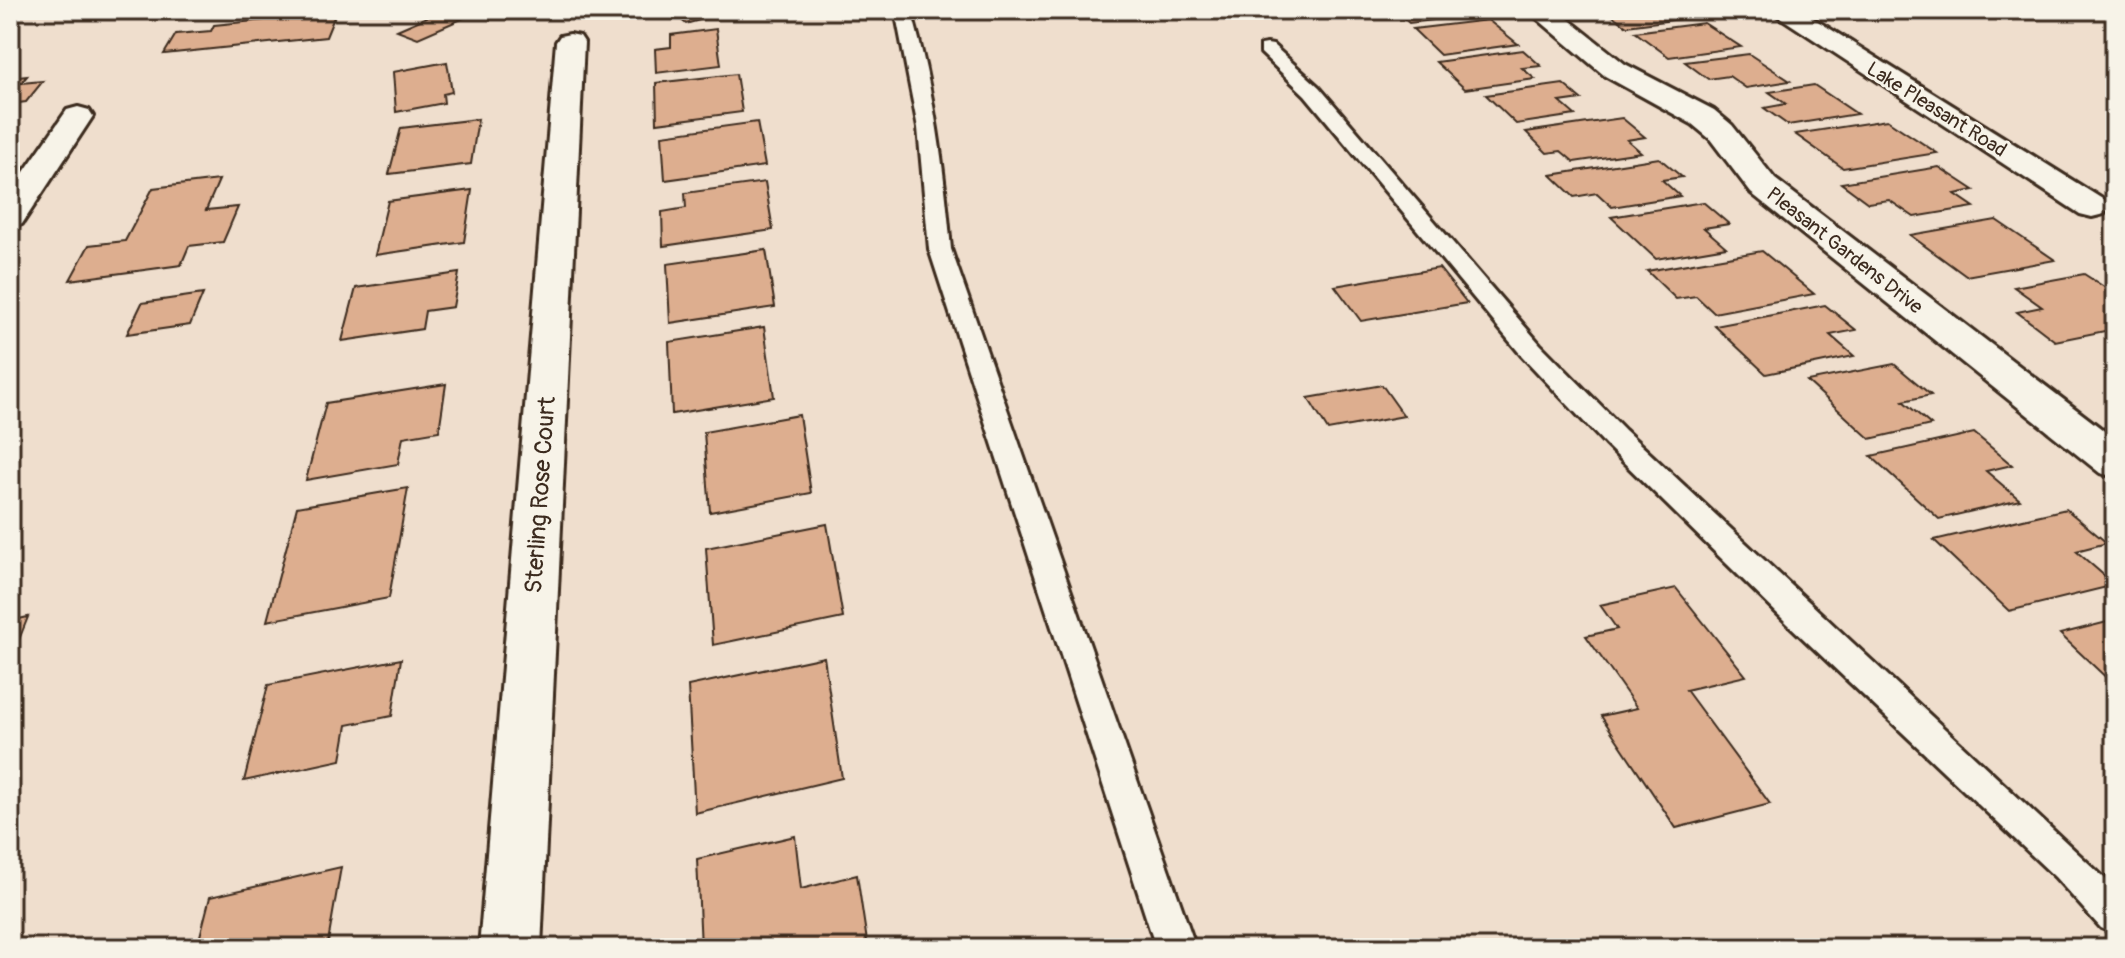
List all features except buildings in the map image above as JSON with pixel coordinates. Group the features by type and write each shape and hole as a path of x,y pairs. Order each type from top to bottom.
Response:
{"street":[{"name":"Pleasant Gardens Drive","path":"1540,10 1615,70 1703,117 1721,132 1763,186 2115,462"},
{"name":"Lake Pleasant Road","path":"1782,10 2092,207"},
{"name":"Sterling Rose Court","path":"510,948 570,42"},
{"path":"10,217 78,116"}],"lane":[{"path":"903,10 920,69 932,136 940,249 1176,948"},
{"path":"1267,49 1312,91 1531,350 1615,437 1799,615 2068,865 2115,915"}]}
